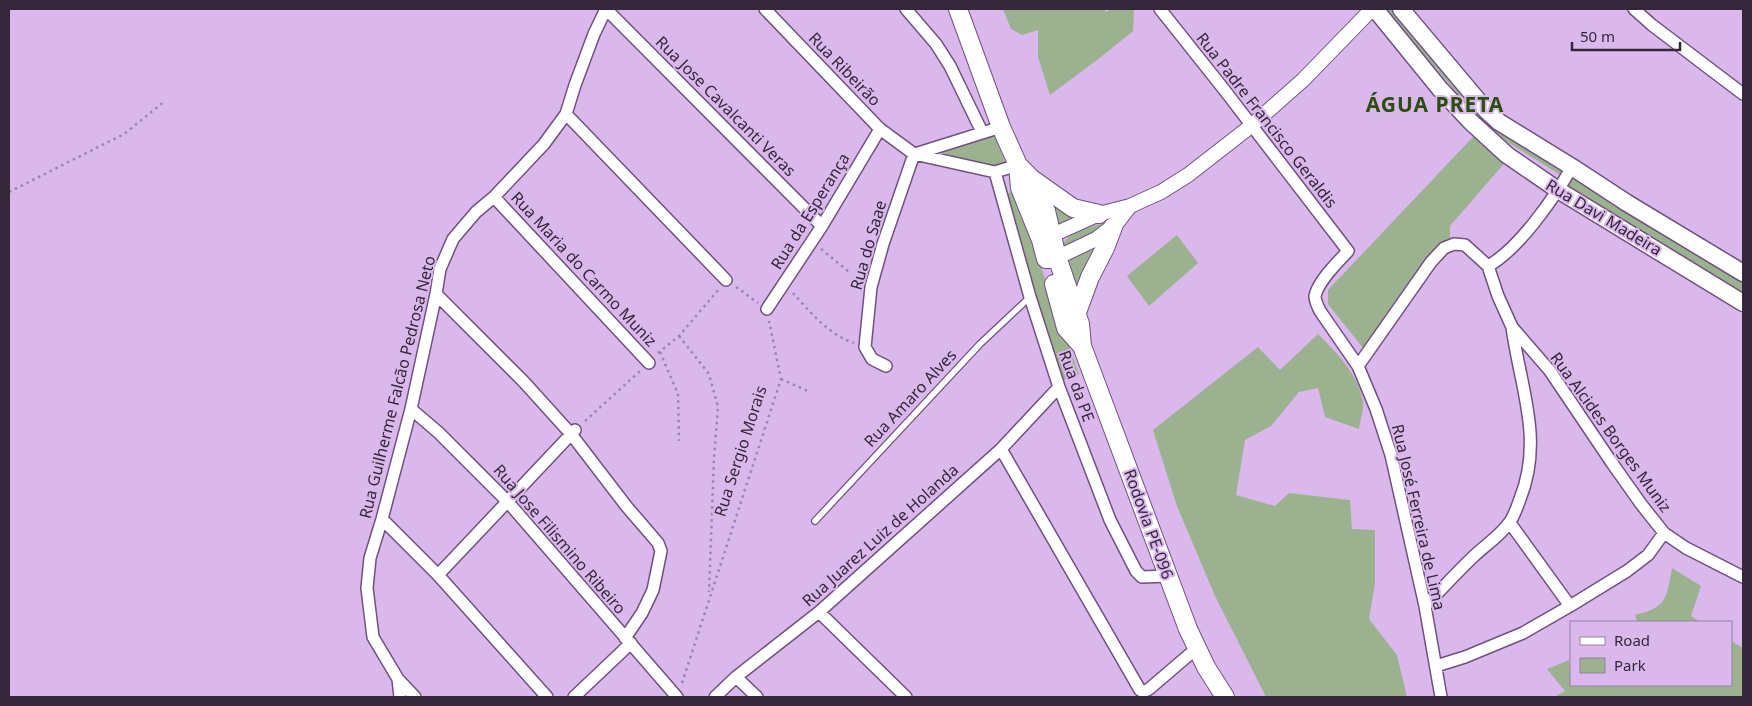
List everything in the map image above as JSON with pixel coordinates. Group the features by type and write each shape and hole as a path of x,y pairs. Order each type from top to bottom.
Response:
{"main road":[{"path":"958,9 1001,127 1046,211 1047,238 1066,328 1082,346"},
{"name":"Rua Davi Madeira","path":"1374,9 1440,89 1471,122 1507,155 1558,190 1743,303"},
{"name":"Rua Davi Madeira","path":"1401,9 1499,122 1655,221 1743,272"},
{"path":"1024,171 1073,208 1099,214"},
{"path":"1076,315 1090,276 1105,248 1113,227"},
{"path":"1052,260 1080,324 1082,346"},
{"name":"Rodovia PE-096","path":"1082,346 1197,648 1206,667 1225,697"}],"street":[{"name":"Rua Guilherme Falcão Pedrosa Neto","path":"400,697 398,680 374,638 367,588 370,558 411,409 440,269 454,239 476,212 494,197 544,144 566,114 591,42 606,9"},
{"name":"Rua Jose Cavalcanti Veras","path":"606,9 822,226"},
{"name":"Rua Ribeirão","path":"765,9 880,129 914,154"},
{"path":"906,9 936,44 950,66 982,132"},
{"name":"Rua Padre Francisco Geraldis","path":"1160,9 1348,250"},
{"path":"1047,238 1099,214 1130,206 1161,192 1188,175 1251,126 1303,80 1374,9"},
{"path":"1634,9 1652,25 1743,94"},
{"path":"566,114 726,280"},
{"path":"914,154 1001,127"},
{"name":"Rua da Esperança","path":"767,309 812,242 880,129"},
{"path":"914,154 995,172 1024,171"},
{"name":"Rua do Saae","path":"865,347 871,286 885,235 914,154"},
{"path":"1488,266 1506,254 1558,190 1572,167"},
{"name":"Rua da PE","path":"995,172 1030,297 1059,387 1110,520 1136,571 1142,577 1168,576"},
{"name":"Rua Maria do Carmo Muniz","path":"494,197 649,363"},
{"path":"1052,260 1089,244 1113,227 1130,206"},
{"path":"1358,366 1444,248 1454,244 1465,245 1488,266 1498,296 1512,327 1530,418 1531,447 1528,472 1510,523 1472,558 1425,606"},
{"name":"Rua José Ferreira de Lima","path":"1348,250 1328,273 1315,296 1320,311 1358,366 1376,409 1391,455 1425,606 1441,697"},
{"path":"436,294 574,432 627,508 658,543 661,551 653,590 628,640 574,697"},
{"name":"Rua Alcides Borges Muniz","path":"1512,327 1550,372 1641,504 1664,533 1686,548 1743,577"},
{"path":"865,347 872,359 886,366"},
{"name":"Rua Juarez Luiz de Holanda","path":"715,697 736,677 819,612 1001,449 1059,387"},
{"name":"Rua Jose Filismino Ribeiro","path":"411,409 439,433 508,502 628,640 679,693"},
{"path":"438,576 574,432"},
{"path":"1001,449 1140,690 1143,692 1149,689 1197,648"},
{"path":"382,519 438,576 547,697"},
{"path":"1510,523 1570,606"},
{"path":"1436,666 1465,657 1523,633 1570,606 1627,571 1648,555 1664,533"},
{"path":"819,612 906,697"},
{"path":"736,677 756,697"},
{"path":"398,680 415,697"}],"lane":[{"name":"Rua Amaro Alves","path":"815,521 980,344 1030,297"}],"path":[{"path":"9,192 124,134 165,101"},
{"path":"812,242 849,272"},
{"path":"726,280 767,309"},
{"path":"784,283 811,314 842,339 865,347"},
{"name":"Rua Sergio Morais","path":"679,693 781,379 767,309"},
{"path":"679,336 709,374 718,407 714,458 709,596"},
{"path":"660,351 678,394 680,441"},
{"path":"781,379 810,392"}],"green space":[{"path":"1003,9 1104,9 1106,12 1111,9 1134,9 1133,31 1050,95 1038,57 1038,30 1022,35 1011,29"},
{"path":"1385,9 1407,9 1483,104 1564,170 1562,176 1506,141 1481,121"},
{"path":"995,134 1006,165 993,169 943,156 941,152"},
{"path":"1485,134 1508,159 1450,226 1450,238 1409,305 1363,348 1328,304 1328,290 1472,138"},
{"path":"1573,173 1743,273 1743,299 1563,189"},
{"path":"1041,190 1077,216 1057,228"},
{"path":"1014,191 1079,374 1063,380 1003,195"},
{"path":"1103,222 1107,233 1068,248 1060,246 1071,235"},
{"path":"1177,235 1198,263 1149,306 1127,276"},
{"path":"1101,246 1076,304 1059,255 1078,256"},
{"path":"1318,334 1352,373 1361,392 1363,405 1359,429 1325,417 1318,388 1299,392 1271,426 1245,440 1236,495 1275,506 1289,493 1350,500 1352,529 1375,530 1375,584 1369,619 1397,655 1407,697 1266,697 1215,596 1177,506 1153,430 1258,347 1280,370"},
{"path":"1672,568 1701,586 1691,616 1698,621 1637,621 1635,615 1660,605 1664,600"},
{"path":"1732,642 1743,648 1743,697 1554,697 1565,691 1547,669 1569,660 1570,686 1732,686"}],"district":[{"name":"ÁGUA PRETA","path":"1435,105"}]}
